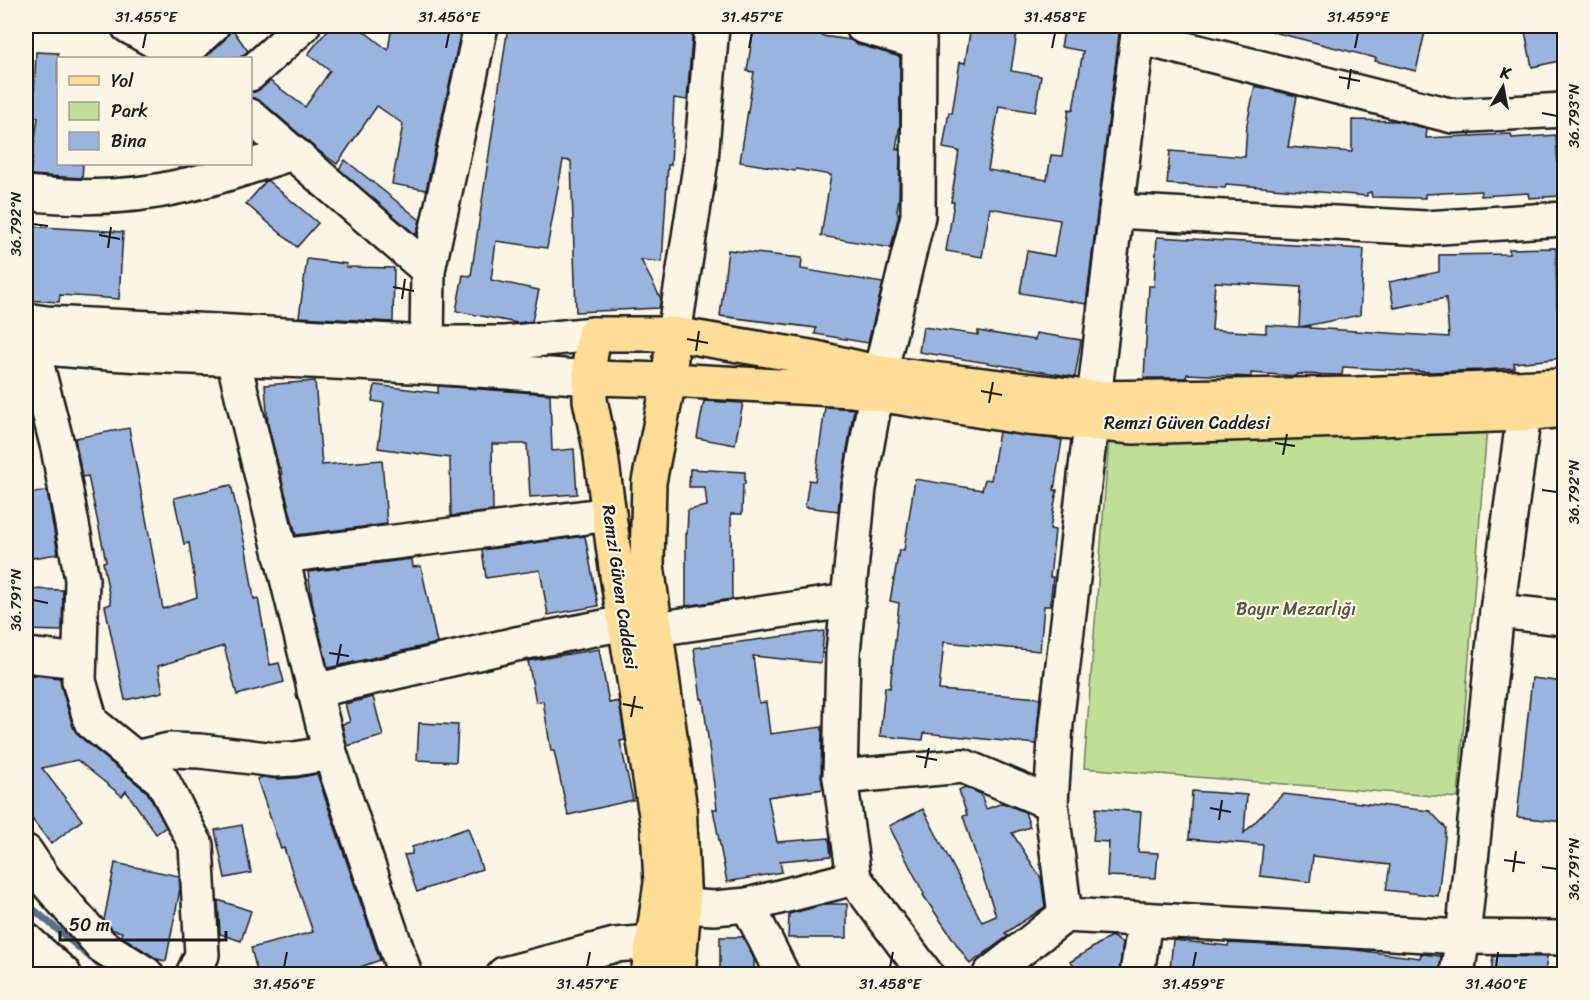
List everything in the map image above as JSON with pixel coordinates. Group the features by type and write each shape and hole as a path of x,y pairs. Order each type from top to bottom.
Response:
{"main road":[{"name":"Remzi Güven Caddesi","path":"678,975 684,906 679,803 640,626 609,514 600,448 590,400 590,360 594,334 674,334 816,358 878,383 1027,418 1093,410 1368,394 1564,386"},
{"name":"Remzi Güven Caddesi","path":"648,975 662,883 640,626 647,565 649,482 669,380 674,334"},
{"name":"Remzi Güven Caddesi","path":"590,378 852,390 878,383"},
{"name":"Remzi Güven Caddesi","path":"1093,410 1134,427 1524,414 1564,410"}],"street":[{"path":"128,26 182,57 212,26"},
{"path":"252,72 303,26"},
{"path":"427,343 428,270 481,26"},
{"path":"674,334 701,160 712,26"},
{"path":"862,26 919,34 918,216 878,383 859,488 843,653 840,777 854,878 926,975"},
{"path":"1065,915 1051,802 1056,724 1139,31 1453,116 1564,111"},
{"path":"252,118 428,270"},
{"path":"26,193 47,196 126,196 182,186 293,153"},
{"path":"1116,211 1426,228 1564,219"},
{"path":"28,338 45,323 427,343 506,343 594,334"},
{"path":"28,338 106,353 406,365 590,378"},
{"path":"28,338 58,448 82,579 79,681 91,722 162,780 196,845 202,955 193,975"},
{"path":"233,359 330,753 405,975"},
{"path":"1457,975 1463,937 1497,611 1524,414"},
{"path":"281,556 609,514"},
{"path":"314,691 516,644 640,626 848,601"},
{"path":"1497,611 1564,618"},
{"path":"26,656 79,661"},
{"path":"135,758 170,750 200,751 276,760 330,753"},
{"path":"840,777 963,766 1051,802"},
{"path":"26,852 44,879 102,946 146,975"},
{"path":"684,906 714,908 748,905 854,878"},
{"path":"748,905 782,975"},
{"path":"990,975 1065,915 1463,937 1564,938"},
{"path":"1137,975 1146,920"},
{"path":"26,940 64,975"},
{"path":"504,975 615,945 653,942"},
{"path":"26,964 32,975"}],"green space":[{"name":"Bayır Mezarlığı","path":"1487,427 1458,798 1084,768 1109,438"}],"building":[{"path":"230,26 248,51 240,57 208,57 207,56 230,32"},
{"path":"331,26 357,26 388,50 392,26 427,26 461,31 426,190 392,184 403,124 377,106 337,164 262,102 252,98 252,92 262,88 270,81 305,107 330,71 308,54"},
{"path":"508,26 693,26 687,100 674,98 671,165 668,165 662,262 641,260 661,299 659,308 576,312 571,161 563,160 547,248 496,241 491,280 539,290 532,321 517,323 456,311 463,275 471,276"},
{"path":"754,26 824,26 822,36 851,40 857,44 900,57 900,125 896,149 900,149 897,212 899,214 891,248 821,236 831,175 740,162 754,72 747,71"},
{"path":"971,26 1018,26 1011,71 1041,76 1035,112 999,106 988,170 1047,180 1051,155 1062,156 1069,109 1073,110 1083,51 1061,47 1065,26 1120,26 1086,304 1020,293 1027,251 1054,256 1060,220 990,208 982,257 946,251 959,151 943,148 949,112 952,113 960,62 965,63"},
{"path":"1273,26 1397,26 1425,32 1416,71 1375,61 1376,58 1273,32"},
{"path":"1524,26 1564,26 1564,60 1532,67"},
{"path":"36,52 58,53 57,165 83,165 82,178 30,175 38,117 33,117"},
{"path":"1255,86 1297,96 1288,147 1352,152 1352,120 1398,121 1427,129 1426,138 1511,134 1512,138 1556,135 1560,196 1529,198 1528,193 1481,196 1481,191 1425,194 1425,198 1372,197 1371,192 1367,193 1367,196 1226,184 1225,188 1167,184 1170,151 1245,157 1247,124"},
{"path":"345,160 420,220 416,235 339,169"},
{"path":"266,181 318,223 297,247 246,204"},
{"path":"26,226 123,232 119,299 60,295 59,302 26,300"},
{"path":"1157,237 1364,249 1360,315 1300,327 1449,337 1446,298 1394,308 1389,282 1439,272 1439,255 1509,254 1509,249 1556,248 1557,308 1564,307 1564,358 1514,363 1514,368 1482,370 1431,372 1343,367 1342,375 1297,374 1297,376 1251,373 1251,377 1187,374 1186,378 1144,378 1149,286 1154,286","holes":["1215,282 1301,287 1299,327 1266,325 1266,333 1212,330"]},
{"path":"728,250 802,258 801,269 883,283 868,343 815,334 816,328 720,316"},
{"path":"307,259 347,264 346,267 394,268 393,322 299,317"},
{"path":"923,327 978,335 978,331 1035,340 1036,333 1081,340 1075,377 919,352"},
{"path":"315,381 322,465 382,460 387,524 296,535 282,481 281,468 279,468 268,425 265,385"},
{"path":"375,385 438,393 438,386 550,394 552,451 574,449 577,494 530,497 527,444 492,444 493,511 451,516 450,458 378,448 384,403 372,401"},
{"path":"704,401 743,403 735,445 697,438"},
{"path":"825,407 854,409 838,511 805,507 809,480 815,481"},
{"path":"129,428 163,609 197,597 189,543 184,544 174,498 231,485 246,549 254,599 258,598 270,665 279,663 284,682 237,695 224,646 158,666 163,692 125,700 105,606 111,604 103,562 106,561 88,476 82,477 75,438"},
{"path":"999,432 1062,440 1050,529 1055,530 1050,577 1053,577 1050,606 1044,606 1040,651 944,642 939,690 1040,698 1036,744 924,733 923,740 880,736 885,687 890,688 899,603 890,601 899,550 904,550 915,479 982,490 985,479 991,480"},
{"path":"690,469 745,472 745,484 743,484 742,514 731,514 732,599 686,606 688,510 707,506 705,487 689,487"},
{"path":"47,491 58,554 26,559 26,494"},
{"path":"585,536 598,606 548,615 540,570 486,578 482,550"},
{"path":"412,559 413,567 421,566 437,643 328,668 313,607 308,572"},
{"path":"26,589 63,590 62,631 26,630"},
{"path":"824,631 821,663 753,656 759,703 766,702 770,734 822,727 821,777 823,789 768,797 777,842 829,838 831,856 780,861 782,872 727,882 713,809 717,809 694,648"},
{"path":"599,649 609,703 619,701 625,740 620,741 633,800 568,815 554,751 551,751 543,701 536,702 528,661"},
{"path":"26,676 60,678 73,727 79,736 147,792 166,827 156,834 126,791 122,796 77,760 42,768 82,820 51,844 26,811 26,737 30,736 26,716"},
{"path":"1532,678 1564,682 1564,822 1517,817"},
{"path":"373,697 383,736 347,746 342,724 350,722 345,704"},
{"path":"419,723 458,725 456,762 417,760"},
{"path":"317,774 380,960 338,975 258,975 251,948 313,932 257,779 263,777 296,778"},
{"path":"965,787 981,794 986,809 1003,803 1025,812 1030,827 1012,833 1041,878 1045,907 1005,933 1008,936 970,964 923,895 889,826 923,809 982,922 996,916 963,816 967,815 959,790"},
{"path":"1192,791 1247,795 1244,833 1283,794 1430,811 1446,828 1438,896 1386,890 1390,865 1313,856 1310,882 1260,876 1263,845 1189,839"},
{"path":"1096,808 1141,812 1138,852 1158,853 1156,878 1107,876 1109,842 1093,841"},
{"path":"242,825 251,873 225,878 215,830"},
{"path":"468,828 482,869 417,892 404,855 412,854 412,847"},
{"path":"115,863 179,876 180,889 166,961 157,959 121,936 122,932 113,930 104,920"},
{"path":"218,900 251,911 241,941 220,934"},
{"path":"827,904 847,904 847,938 788,938 789,914"},
{"path":"1111,936 1123,943 1119,975 1083,975 1070,962"},
{"path":"720,937 743,937 754,959 754,974 720,973"},
{"path":"1173,940 1228,946 1229,943 1347,949 1420,958 1421,954 1441,956 1439,975 1212,975 1170,970"},
{"path":"1493,956 1547,957 1545,975 1491,975"}],"waterway":[{"path":"26,903 110,974"}]}
